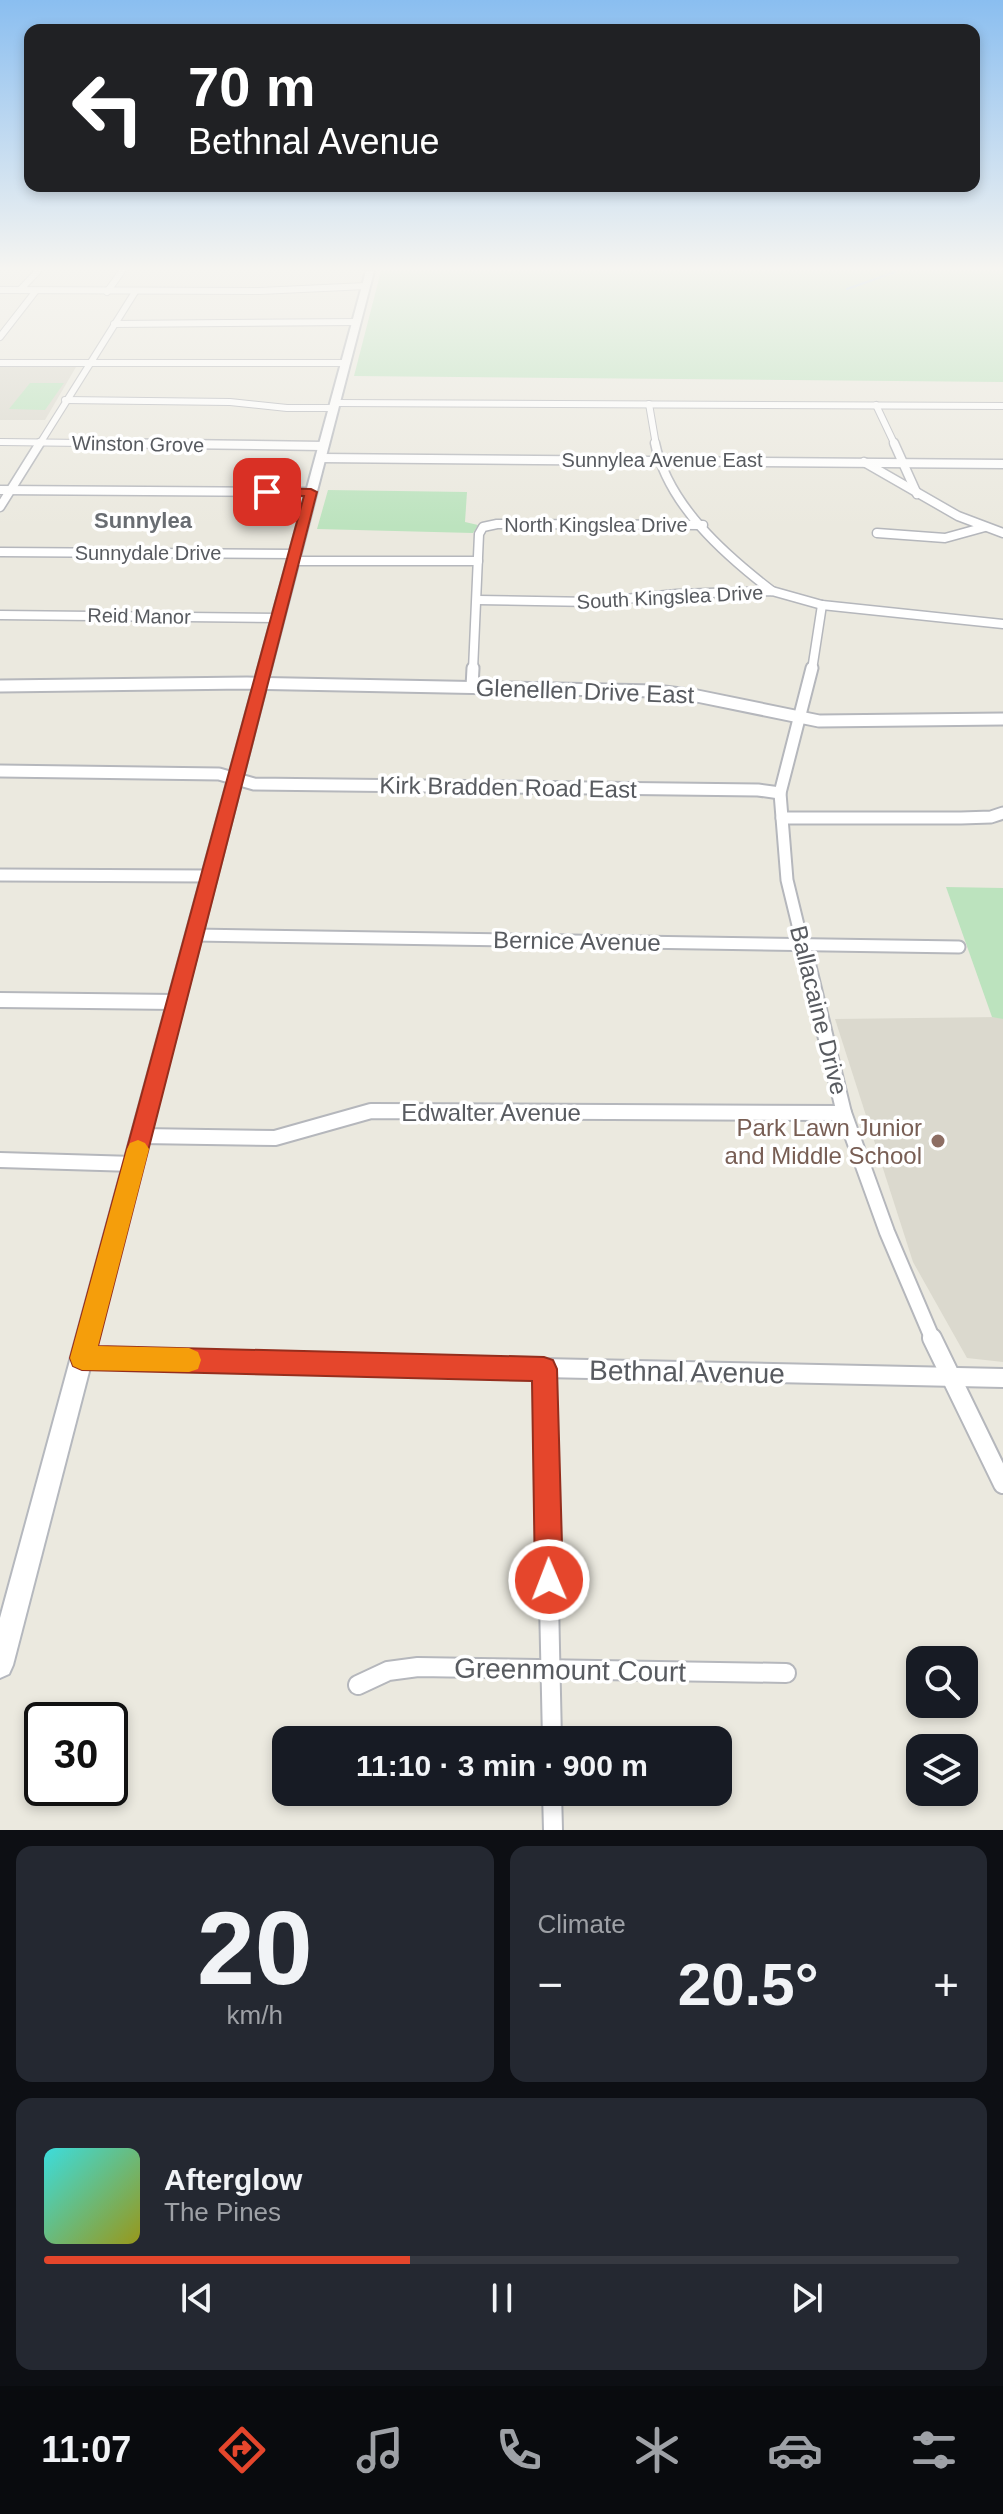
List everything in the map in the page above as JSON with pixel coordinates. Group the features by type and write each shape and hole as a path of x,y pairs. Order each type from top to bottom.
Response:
{"street":[{"path":"0,507 93,356"},
{"path":"0,1665 5,1629 82,1358 347,356"},
{"path":"0,363 345,363"},
{"path":"65,400 230,402 287,408 335,405 649,404 1003,406"},
{"path":"649,404 659,460 674,493 772,591"},
{"path":"876,405 917,494"},
{"name":"Winston Grove","path":"0,442 323,452"},
{"name":"Sunnylea Avenue East","path":"323,452 1003,464"},
{"path":"864,462 917,494 1003,533"},
{"path":"0,490 311,492"},
{"name":"North Kingslea Drive","path":"478,561 479,531 489,525 703,525"},
{"path":"877,533 913,538 950,538 985,527"},
{"name":"Sunnydale Drive","path":"0,552 478,561"},
{"path":"472,687 478,561"},
{"name":"South Kingslea Drive","path":"478,600 593,602 677,594 772,591 822,605 1003,624"},
{"name":"Ballacaine Drive","path":"822,605 780,793 787,880 844,1113 887,1232 948,1377 1003,1484"},
{"name":"Reid Manor","path":"0,615 279,618"},
{"name":"Glenellen Drive East","path":"0,686 260,683 686,693 799,717 844,722 940,717 1003,719"},
{"name":"Kirk Bradden Road East","path":"0,771 219,774 254,784 758,790 780,793"},
{"path":"782,818 961,818 991,817 1003,813"},
{"path":"0,875 209,876"},
{"name":"Bernice Avenue","path":"194,935 959,947"},
{"path":"0,1000 176,1002"},
{"name":"Edwalter Avenue","path":"141,1136 275,1138 371,1111 844,1113"},
{"path":"0,1160 134,1164"},
{"name":"Bethnal Avenue","path":"82,1358 1003,1378"},
{"path":"544,1369 552,1726"},
{"name":"Greenmount Court","path":"358,1685 388,1671 418,1667 786,1673"},
{"path":"552,1806 553,1830"}],"shaded area":[{"path":"0,367 76,367 45,420 0,420"},
{"name":"Park Lawn Junior and Middle School","path":"835,1019 1003,1019 1003,1362 967,1358 913,1262"}],"green space":[{"path":"359,356 1003,356 1003,382 354,376"},
{"path":"30,383 64,383 45,410 9,409"},
{"path":"328,490 467,492 465,522 478,525 473,533 317,529"},
{"path":"946,887 1003,888 1003,1019 992,1017"}],"slow traffic":[{"path":"138,1149 82,1358 189,1360"}],"place":[{"name":"Park Lawn Junior and Middle School","path":"938,1141"}],"district":[{"name":"Sunnylea","path":"143,520"}],"route":[{"path":"267,492 311,492 82,1358 544,1369 549,1580"}]}
